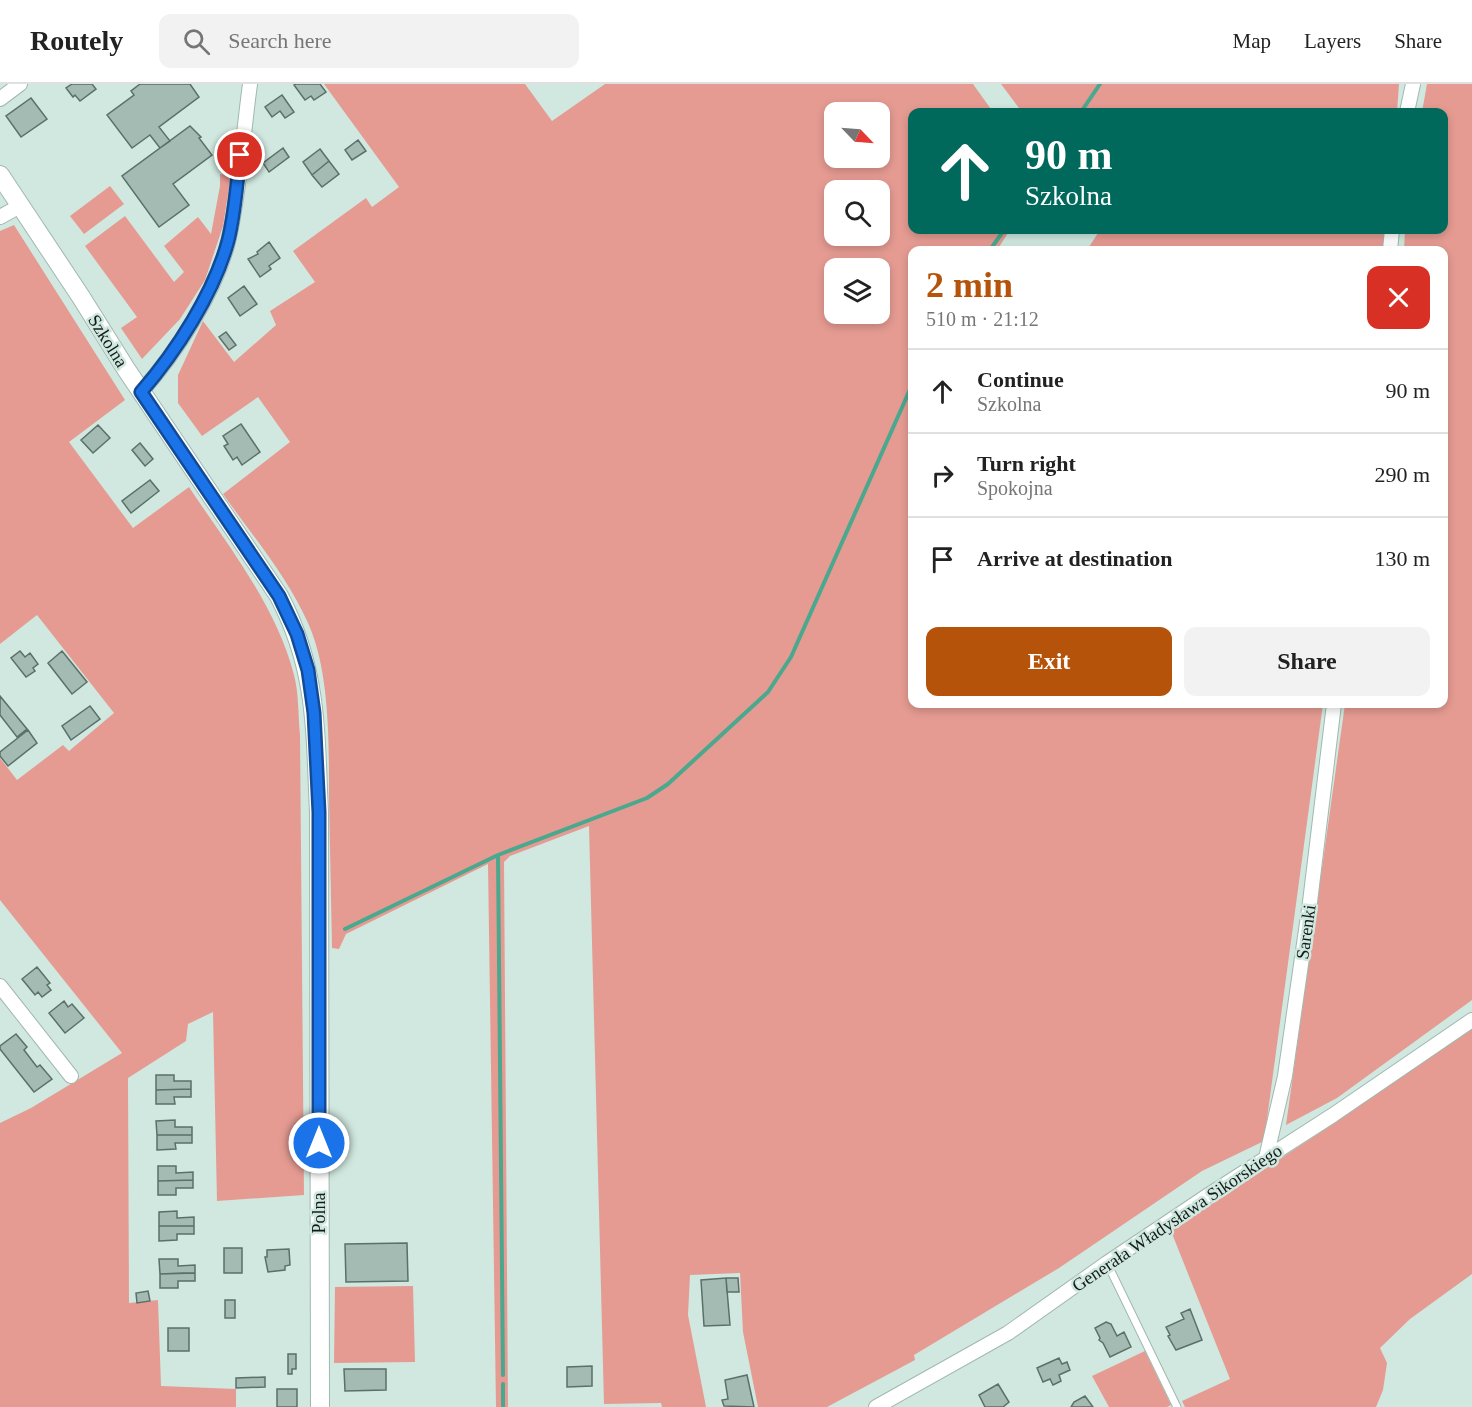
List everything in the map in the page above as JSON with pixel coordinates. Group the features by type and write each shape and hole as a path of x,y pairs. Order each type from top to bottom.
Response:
{"street":[{"path":"0,99 20,84"},
{"path":"141,392 168,361 179,343 206,295 224,254 232,220 250,84"},
{"path":"1408,108 1413,84"},
{"name":"Szkolna","path":"0,176 141,392 279,596 292,621 308,670 314,713 319,812 319,948"},
{"path":"0,217 20,206"},
{"name":"Sarenki","path":"1266,1158 1285,1076 1310,902 1334,708"},
{"name":"Polna","path":"319,948 320,1407"},
{"path":"0,986 71,1076"},
{"name":"Generała Władysława Sikorskiego","path":"876,1407 1008,1334 1107,1263 1333,1115 1472,1020"}],"lane":[{"path":"1107,1263 1177,1407"}],"shaded area":[{"path":"324,84 525,84 552,121 605,84 973,84 990,108 908,108 908,234 1007,234 1000,246 908,246 908,708 1322,708 1264,1141 1202,1171 1059,1268 914,1355 915,1360 827,1407 758,1407 743,1332 740,1273 690,1275 688,1315 706,1407 662,1407 661,1403 604,1404 589,826 510,856 504,862 508,1407 496,1407 488,864 346,934 339,949 332,948 328,732 321,663 300,606 269,556 223,494 290,442 258,397 202,436 178,403 178,375 203,321 234,362 276,325 270,311 315,282 293,251 366,198 372,207 399,187"},
{"path":"1001,84 1399,84 1397,108 1019,108"},
{"path":"1427,84 1472,84 1472,1000 1337,1098 1286,1125 1344,708 1448,708 1448,246 1404,246 1405,234 1448,234 1448,108 1423,108"},
{"path":"220,174 231,176 223,226 205,280 180,319 142,359 121,328 137,317 85,246 125,216 174,282 184,272 164,246 198,217 211,234"},
{"path":"110,186 124,204 84,234 70,216"},
{"path":"14,225 125,400 69,442 133,528 189,487 263,600 286,649 296,682 300,735 304,1195 217,1201 213,1012 188,1024 186,1041 128,1078 129,1303 158,1300 161,1386 236,1389 236,1407 0,1407 0,1123 31,1108 122,1053 0,900 0,758 17,780 63,745 69,751 114,713 37,615 0,644 0,231"},
{"path":"1097,234 1385,234 1384,246 1090,246"},
{"path":"1472,1026 1472,1274 1410,1319 1380,1348 1387,1363 1383,1390 1376,1407 1185,1407 1182,1401 1230,1379 1171,1231 1339,1120"},
{"path":"413,1286 415,1362 334,1363 335,1287"},
{"path":"1145,1351 1171,1405 1167,1407 1109,1407 1092,1376"}],"building":[{"path":"72,84 92,84 96,89 80,101 75,95 73,97 66,88"},
{"path":"140,84 190,84 199,97 159,127 170,141 160,148 150,135 132,148 107,115 134,95 131,91"},
{"path":"320,84 326,92 314,100 311,96 305,100 294,85"},
{"path":"282,95 294,112 285,118 280,111 272,117 265,107"},
{"path":"31,98 47,119 21,137 6,116"},
{"path":"190,126 201,137 199,138 212,155 173,184 189,205 159,227 122,176"},
{"path":"358,140 366,151 352,160 345,150"},
{"path":"283,148 289,157 269,172 263,163"},
{"path":"320,149 329,161 312,175 303,162"},
{"path":"329,161 339,174 322,187 312,175"},
{"path":"269,242 280,258 260,277 248,259 258,254 257,252"},
{"path":"244,286 257,304 240,316 228,298"},
{"path":"226,332 236,345 229,350 219,337"},
{"path":"241,424 260,452 242,465 237,457 233,460 224,446 228,444 223,436"},
{"path":"98,425 110,438 93,453 81,440"},
{"path":"140,443 153,459 145,466 132,450"},
{"path":"150,480 159,491 131,513 122,501"},
{"path":"20,651 25,657 30,653 38,664 33,668 35,671 26,677 11,658"},
{"path":"62,651 87,682 72,694 48,663"},
{"path":"0,696 27,729 17,737 0,715"},
{"path":"90,706 100,719 71,740 62,726"},
{"path":"28,730 37,743 8,766 0,756 0,752"},
{"path":"37,967 50,983 47,985 51,990 42,997 38,992 35,995 22,979"},
{"path":"64,1001 68,1007 72,1004 84,1018 65,1033 49,1013"},
{"path":"16,1034 27,1047 24,1050 37,1067 40,1065 52,1079 34,1092 0,1049 0,1046"},
{"path":"156,1075 174,1075 174,1081 191,1081 191,1089 156,1090"},
{"path":"191,1089 191,1097 174,1097 175,1104 156,1104 156,1090"},
{"path":"175,1120 175,1127 192,1127 192,1135 157,1135 156,1121"},
{"path":"157,1135 192,1135 192,1143 175,1143 176,1149 157,1150"},
{"path":"158,1166 176,1166 176,1173 193,1172 193,1180 158,1181"},
{"path":"193,1180 193,1188 176,1188 176,1195 158,1195 158,1181"},
{"path":"177,1211 177,1218 194,1217 194,1226 159,1226 159,1212"},
{"path":"159,1226 194,1226 194,1234 177,1234 177,1240 159,1241"},
{"path":"407,1243 408,1281 346,1282 345,1244"},
{"path":"224,1248 242,1248 242,1273 224,1273"},
{"path":"289,1249 290,1265 285,1266 285,1270 268,1272 265,1257 267,1257 267,1250"},
{"path":"159,1259 178,1259 178,1266 195,1265 195,1273 160,1274"},
{"path":"195,1273 195,1281 178,1281 178,1288 160,1288 160,1274"},
{"path":"726,1278 730,1325 704,1326 701,1280"},
{"path":"726,1278 738,1278 739,1292 727,1292"},
{"path":"148,1291 150,1301 137,1303 136,1293"},
{"path":"225,1300 235,1300 235,1318 225,1318"},
{"path":"1190,1309 1202,1340 1176,1350 1166,1327 1184,1319 1181,1313"},
{"path":"1106,1322 1111,1324 1117,1336 1124,1332 1131,1347 1110,1357 1099,1340 1095,1328"},
{"path":"168,1328 189,1328 189,1351 168,1351"},
{"path":"288,1354 296,1354 296,1369 292,1369 292,1374 288,1374"},
{"path":"1059,1358 1062,1364 1067,1362 1070,1370 1059,1375 1061,1381 1053,1385 1050,1379 1043,1382 1037,1368"},
{"path":"592,1366 592,1386 567,1387 567,1367"},
{"path":"344,1369 386,1369 386,1390 345,1391"},
{"path":"747,1375 754,1407 724,1406 722,1400 728,1399 725,1380"},
{"path":"265,1377 265,1387 236,1388 236,1378"},
{"path":"998,1384 1009,1402 1003,1407 985,1407 979,1395"},
{"path":"277,1389 297,1389 297,1407 277,1407"},
{"path":"1085,1396 1093,1407 1071,1407 1074,1402"}],"waterway":[{"path":"1084,108 1100,84"},
{"path":"993,246 1001,234"},
{"path":"345,929 498,855 647,798 668,784 768,692 791,657 908,394"},
{"path":"498,855 503,1375"},
{"path":"503,1384 503,1407"}],"route":[{"path":"240,155 229,239 215,276 168,361 141,392 279,596 292,621 308,670 313,698 319,812 319,1143"}]}
